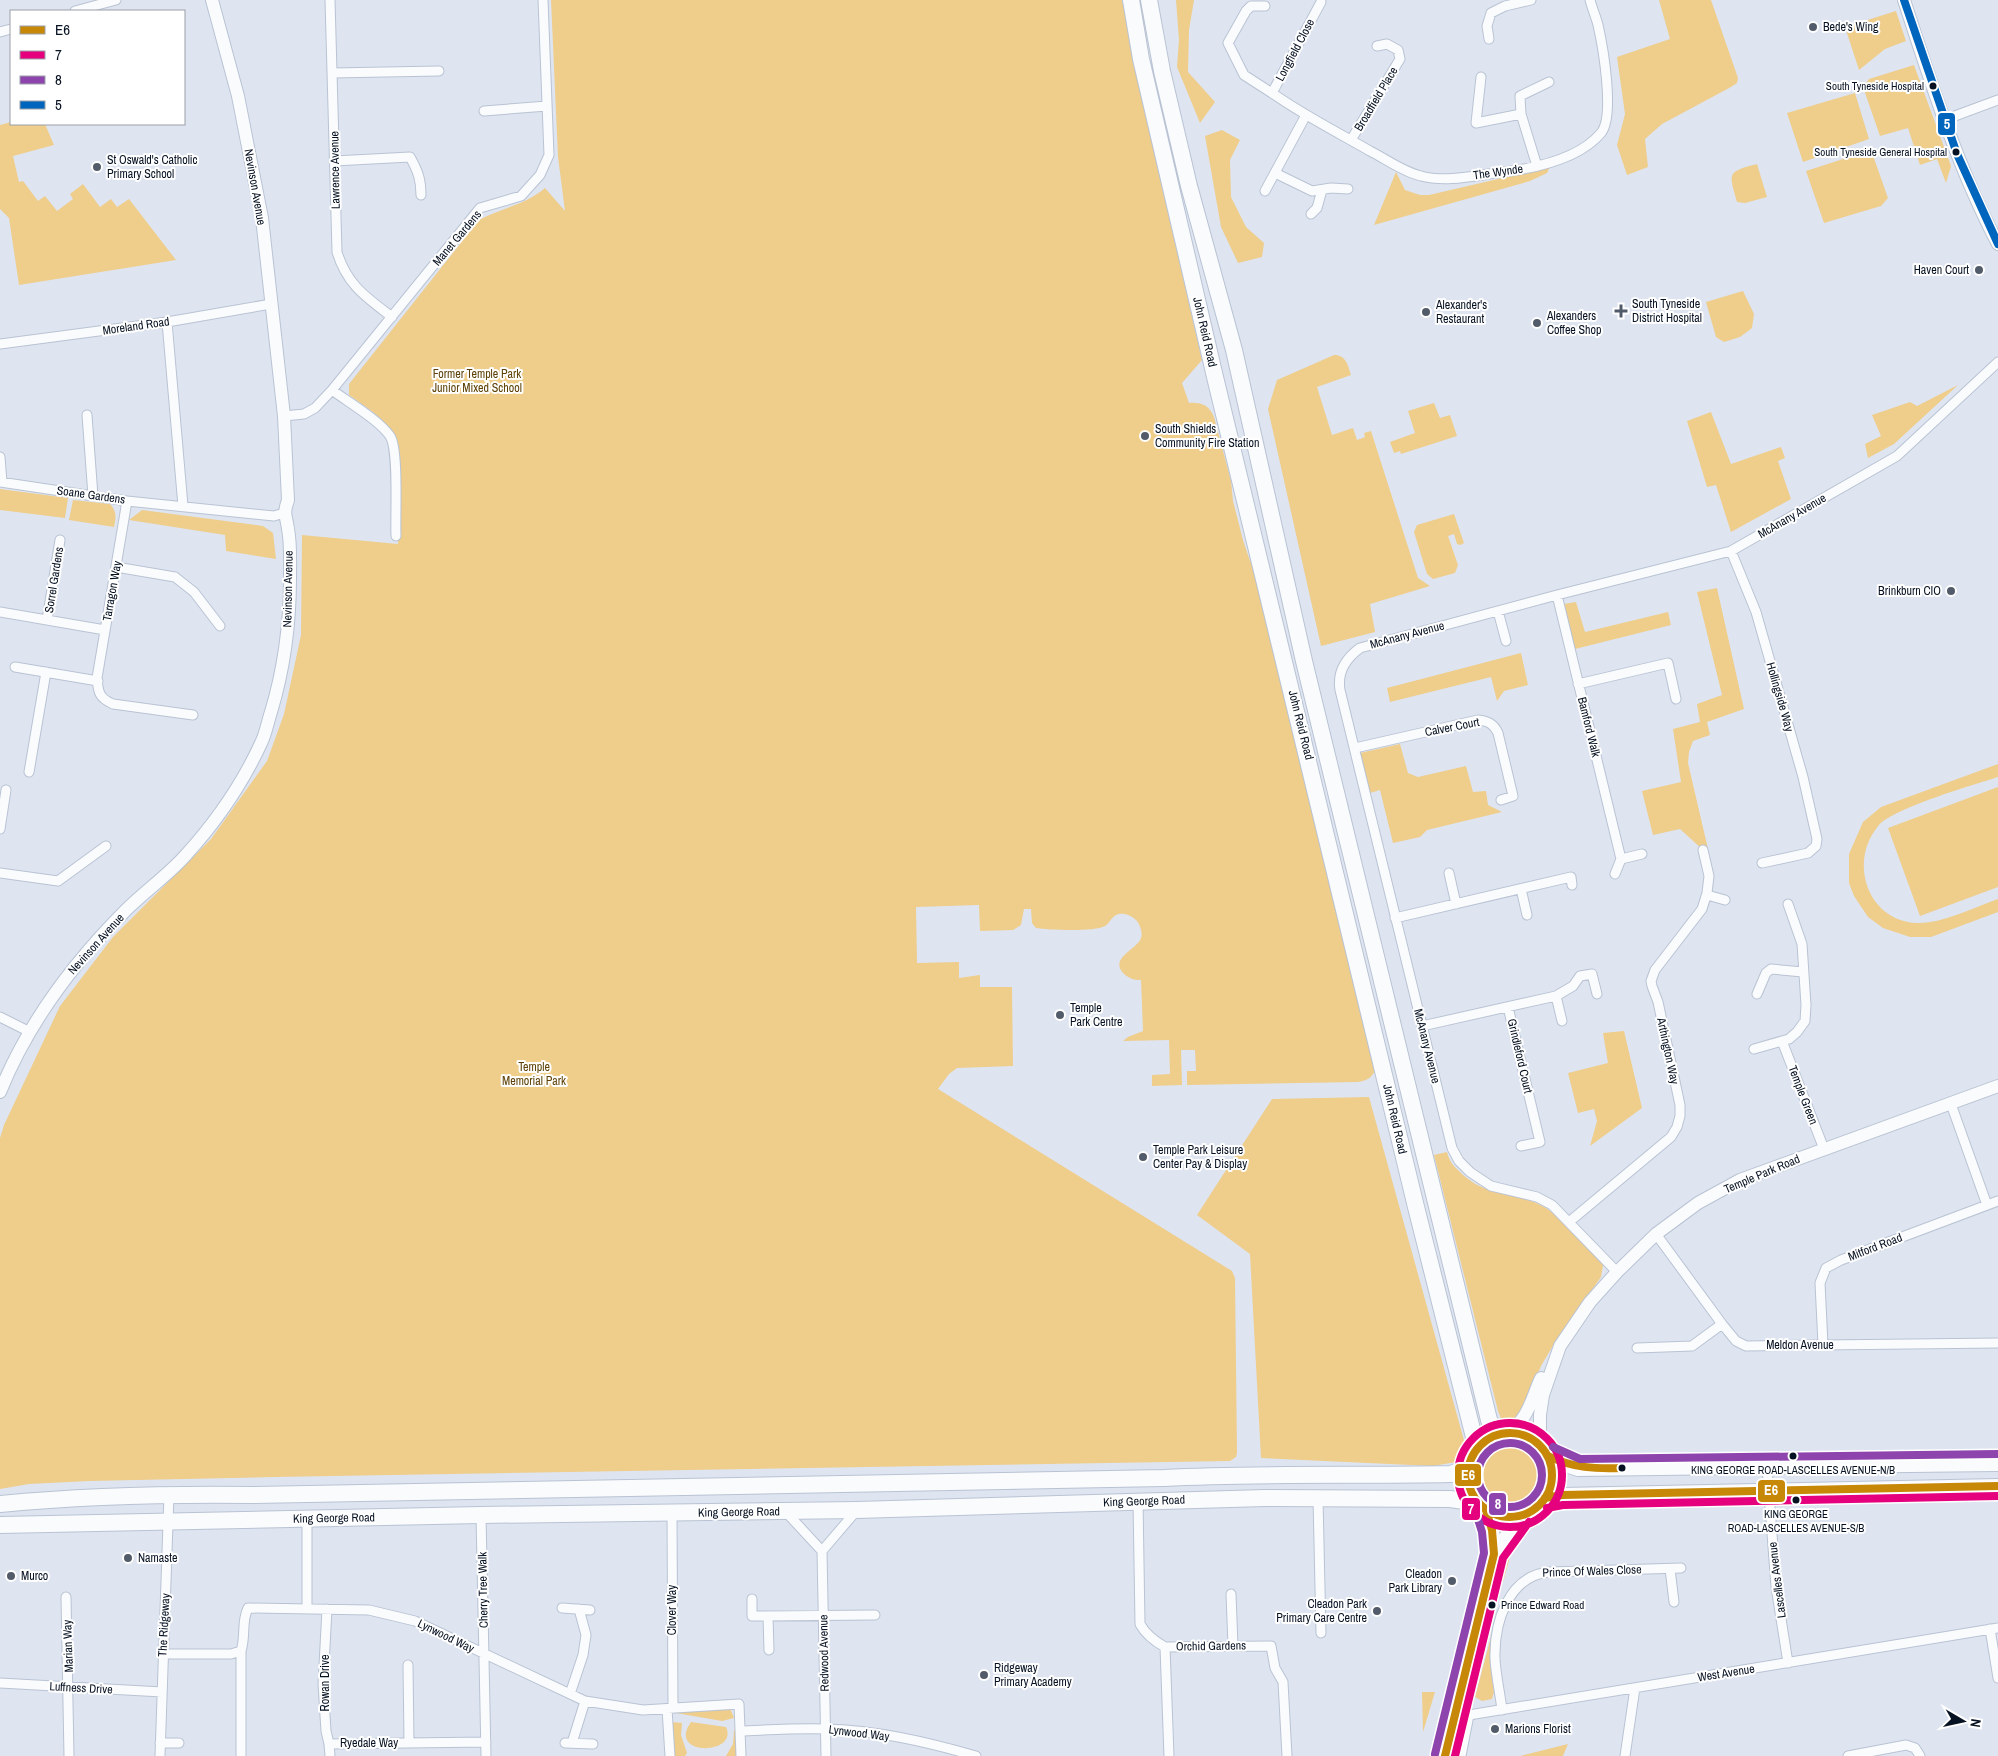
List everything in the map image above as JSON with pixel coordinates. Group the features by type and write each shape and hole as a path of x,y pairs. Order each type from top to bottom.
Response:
{"highway":[{"name":"John Reid Road","path":"1131,0 1141,59 1215,377 1299,715 1474,1455"},
{"name":"John Reid Road","path":"1149,0 1162,71 1189,186 1237,363 1304,660 1489,1420 1493,1426 1505,1433"},
{"path":"1505,1433 1520,1434 1531,1438 1544,1451 1552,1470 1551,1485 1545,1498 1531,1512 1521,1516 1503,1516 1482,1506 1469,1484 1468,1473 1474,1455 1488,1439 1505,1433"},
{"name":"King George Road","path":"0,1504 64,1498 169,1494 251,1495 857,1484 1269,1474 1450,1474 1461,1470 1474,1455"},
{"path":"1164,1478 1165,1501"},
{"path":"857,1484 857,1510"},
{"path":"784,1485 784,1511"},
{"path":"481,1490 481,1515"},
{"name":"King George Road","path":"0,1525 481,1515 857,1510 1138,1501 1318,1498 1450,1499 1482,1506"}],"main road":[{"path":"1544,1451 1563,1464 1578,1469 1998,1464"},
{"path":"1545,1498 1562,1495 1998,1486"},
{"path":"1445,1756 1494,1554 1492,1530 1482,1506"},
{"path":"1494,1554 1521,1516"}],"street":[{"name":"Nevinson Avenue","path":"0,1092 30,1032 59,987 81,959 126,910 184,858 222,812 243,778 263,739 276,694 287,632 290,580 289,529 284,513 288,500 284,416 262,218 238,96 212,0"},
{"name":"Lawrence Avenue","path":"330,0 337,252 342,269 353,286 392,317"},
{"name":"Manet Gardens","path":"284,416 304,414 315,408 332,390 480,208 521,196 540,176 549,155 543,0"},
{"path":"1489,39 1487,26 1491,13 1505,6 1531,0"},
{"name":"The Wynde","path":"1272,93 1306,115 1398,166 1420,176 1444,179 1537,166 1581,150 1602,132 1608,109 1605,69 1598,25 1590,0"},
{"path":"1904,0 1944,120 1969,183 1998,244"},
{"path":"78,10 111,1"},
{"name":"Longfield Close","path":"1265,6 1252,6 1246,11 1228,43 1244,74 1272,93 1320,2"},
{"name":"Broadfield Place","path":"1351,140 1400,59 1398,50 1387,44 1377,46"},
{"path":"332,74 439,71"},
{"path":"1481,77 1476,123 1521,114"},
{"path":"1537,166 1521,114 1520,96 1549,82"},
{"path":"1944,120 1998,100"},
{"path":"484,110 547,106"},
{"path":"1265,192 1306,115"},
{"path":"334,161 410,158 418,170 421,195"},
{"path":"1275,173 1312,192 1348,188"},
{"path":"1311,214 1318,208 1322,190"},
{"name":"Moreland Road","path":"0,344 167,322 271,304"},
{"path":"167,322 183,506"},
{"name":"McAnany Avenue","path":"1617,1272 1552,1205 1537,1197 1491,1186 1470,1172 1459,1161 1452,1148 1339,683 1342,666 1360,648 1557,595 1732,551 1897,456 1998,362"},
{"path":"332,390 380,426 391,437 394,451 396,536"},
{"path":"86,415 93,496"},
{"path":"0,457 1,482"},
{"name":"Soane Gardens","path":"1,482 127,501 274,516 284,513"},
{"name":"Tarragon Way","path":"98,681 127,501"},
{"name":"Sorrel Gardens","path":"47,620 60,540"},
{"name":"Hollingside Way","path":"1732,551 1756,612 1803,777 1816,833 1816,846 1808,853 1762,863"},
{"path":"116,566 175,577 194,592 220,626"},
{"name":"Bamford Walk","path":"1557,595 1621,859"},
{"path":"1498,611 1506,641"},
{"name":"Sorrel Gardens","path":"0,612 106,630"},
{"path":"1578,684 1668,663 1676,699"},
{"path":"15,667 98,681 98,690 104,700 113,704 193,715"},
{"path":"29,772 46,672"},
{"name":"Calver Court","path":"1355,748 1485,720 1496,728 1498,733 1513,796 1501,800"},
{"path":"0,829 6,790"},
{"path":"0,872 58,881 106,846"},
{"name":"Arthington Way","path":"1569,1222 1662,1146 1677,1127 1680,1105 1658,1002 1651,981 1655,970 1702,909 1707,895 1709,876 1703,850"},
{"path":"1615,874 1621,859 1642,854"},
{"path":"1449,873 1456,904"},
{"path":"1395,918 1570,877 1572,885"},
{"path":"1521,889 1527,915"},
{"path":"1707,895 1725,900"},
{"path":"1754,1050 1789,1039 1805,1021 1806,1005 1802,944 1788,904"},
{"path":"1757,994 1766,973 1771,969 1803,972"},
{"path":"1508,1007 1556,996 1573,986 1580,976 1592,974 1597,994"},
{"path":"1556,996 1562,1020"},
{"name":"Grindleford Court","path":"1422,1026 1508,1007 1540,1142 1521,1146"},
{"path":"0,1017 30,1032"},
{"name":"Temple Green","path":"1782,1041 1824,1149"},
{"name":"Temple Park Road","path":"1544,1451 1540,1414 1544,1395 1560,1346 1590,1302 1617,1272 1656,1234 1698,1203 1740,1180 1998,1086"},
{"path":"1951,1104 1987,1205"},
{"name":"Mitford Road","path":"1823,1345 1820,1283 1826,1268 1841,1260 1998,1201"},
{"name":"Meldon Avenue","path":"1656,1234 1722,1324 1736,1341 1746,1346 1998,1343"},
{"path":"1637,1348 1692,1346 1722,1324"},
{"path":"1505,1433 1518,1426 1525,1417 1540,1380 1553,1354 1560,1346"},
{"name":"Lascelles Avenue","path":"1767,1467 1776,1587 1788,1662"},
{"name":"The Ridgeway","path":"160,1756 169,1494"},
{"path":"1318,1498 1321,1633"},
{"name":"Orchid Gardens","path":"1138,1501 1140,1624 1153,1641 1165,1647 1271,1646 1275,1668 1283,1682 1287,1756"},
{"path":"784,1511 822,1551 857,1510"},
{"name":"Clover Way","path":"670,1708 672,1513"},
{"name":"Cherry Tree Walk","path":"481,1515 486,1756"},
{"path":"307,1519 307,1608"},
{"name":"Redwood Avenue","path":"822,1551 826,1756"},
{"name":"Prince Of Wales Close","path":"1502,1710 1495,1661 1496,1640 1509,1596 1522,1582 1530,1576 1544,1572 1680,1568"},
{"path":"1670,1569 1674,1602"},
{"path":"1231,1594 1232,1646"},
{"name":"Marian Way","path":"66,1596 69,1756"},
{"path":"752,1599 752,1616 875,1615"},
{"name":"Lynwood Way","path":"242,1651 244,1641 243,1617 248,1608 369,1610 416,1621 586,1702 643,1710 738,1704 741,1756"},
{"path":"562,1608 590,1610"},
{"name":"Rowan Drive","path":"326,1609 323,1684 326,1731 330,1744 330,1756"},
{"path":"570,1694 583,1655 586,1635 579,1609"},
{"path":"768,1616 769,1650"},
{"path":"1994,1629 1998,1678"},
{"name":"West Avenue","path":"1455,1713 1469,1715 1502,1710 1994,1629"},
{"path":"1165,1647 1169,1756"},
{"path":"163,1654 231,1654 242,1651 241,1756"},
{"name":"Ryedale Way","path":"408,1665 409,1743"},
{"name":"Luffness Drive","path":"0,1683 162,1692"},
{"path":"1625,1756 1635,1688"},
{"path":"586,1702 568,1743 593,1744"},
{"path":"670,1708 670,1756"},
{"path":"1462,1756 1469,1715"},
{"name":"Lynwood Way","path":"740,1731 825,1729 865,1732 943,1746 976,1756"},
{"name":"Ryedale Way","path":"330,1744 486,1742"},
{"path":"160,1743 179,1743"},
{"path":"1848,1756 1906,1745 1915,1748 1920,1756"},
{"path":"941,1756 943,1746"}],"green space":[{"name":"Temple Memorial Park","path":"551,0 1122,0 1154,152 1202,360 1182,383 1189,403 1204,405 1214,417 1231,481 1233,501 1243,540 1250,561 1255,561 1377,1066 1370,1077 1358,1082 1187,1085 1187,1071 1196,1071 1195,1050 1181,1050 1182,1085 1152,1086 1152,1075 1170,1074 1169,1040 1123,1041 1143,1031 1141,980 1124,974 1119,963 1125,954 1139,942 1142,936 1137,922 1126,914 1113,917 1107,925 1100,928 1082,930 1050,929 1036,928 1032,923 1031,909 1024,909 1021,925 1013,930 980,931 979,905 916,907 917,963 959,962 959,978 980,975 980,987 1012,987 1013,1066 957,1068 949,1074 938,1089 1232,1271 1235,1278 1237,1453 1236,1457 1230,1461 89,1481 29,1484 0,1489 0,1138 4,1125 60,1006 113,937 211,839 267,761 284,714 301,635 302,535 398,544 400,468 395,440 391,430 382,420 349,395 349,384 479,220 521,202 545,188 565,211 558,157"},
{"path":"1176,0 1194,0 1189,30 1188,72 1215,102 1200,123 1177,67 1179,40"},
{"path":"1659,0 1711,0 1738,78 1737,83 1731,87 1662,124 1645,139 1648,167 1627,175 1617,145 1625,114 1617,57 1670,39"},
{"path":"1896,11 1906,41 1885,49 1859,70 1845,27"},
{"path":"1914,65 1951,166 1946,183 1937,159 1920,165 1908,128 1880,136 1863,87 1869,79"},
{"path":"1855,93 1869,139 1803,162 1787,113"},
{"path":"10,122 10,125 45,125 54,145 13,156 19,182 23,181 38,201 45,196 57,211 73,199 70,194 83,184 100,207 111,199 117,207 129,199 176,260 19,285 9,218 0,209 0,125"},
{"path":"1222,130 1240,140 1230,160 1231,197 1246,227 1264,243 1262,257 1238,263 1221,227 1205,136"},
{"path":"1871,150 1888,198 1881,206 1824,223 1806,171"},
{"path":"1757,164 1767,197 1745,203 1737,202 1732,185 1732,175 1740,169"},
{"path":"1550,167 1547,173 1530,181 1374,225 1396,172 1405,190 1420,195 1429,195"},
{"path":"1743,291 1754,314 1752,328 1740,337 1724,342 1716,337 1706,302"},
{"path":"1334,355 1344,359 1351,375 1317,387 1332,435 1353,428 1357,440 1365,437 1364,433 1371,431 1418,578 1430,586 1370,604 1375,632 1321,646 1268,409 1277,380"},
{"path":"1958,385 1894,444 1868,458 1865,444 1881,436 1872,415 1910,402 1917,406"},
{"path":"1434,403 1440,418 1450,415 1457,436 1401,454 1400,451 1394,453 1390,442 1415,433 1408,411"},
{"path":"1711,412 1731,464 1781,447 1785,458 1778,461 1791,499 1731,532 1716,485 1707,487 1687,421"},
{"path":"0,489 68,498 65,518 0,510"},
{"path":"73,500 110,504 115,515 114,527 69,520"},
{"path":"142,510 263,526 273,533 276,559 226,551 225,535 129,520"},
{"path":"1454,514 1464,543 1457,544 1454,534 1448,536 1458,565 1455,573 1433,579 1427,574 1414,532 1417,525"},
{"path":"1717,588 1744,709 1707,722 1710,735 1693,741 1689,752 1688,763 1708,849 1703,850 1680,829 1653,835 1642,791 1681,782 1673,729 1700,722 1697,704 1722,695 1697,592"},
{"path":"1576,602 1585,632 1668,612 1671,625 1575,649 1564,604"},
{"path":"1521,653 1528,685 1504,691 1497,701 1491,677 1390,702 1387,688"},
{"path":"1400,744 1408,773 1418,777 1466,766 1473,792 1486,791 1488,805 1502,812 1427,830 1420,837 1393,843 1380,790 1370,793 1360,753"},
{"path":"1998,764 1998,777 1917,804 1887,818 1879,825 1869,840 1864,872 1868,888 1875,901 1886,912 1901,920 1918,923 1937,921 1998,899 1998,912 1931,937 1910,937 1883,928 1868,917 1854,896 1849,883 1849,854 1863,822 1881,807"},
{"path":"1998,787 1998,887 1920,916 1888,828"},
{"path":"1624,1031 1642,1108 1590,1146 1597,1121 1594,1109 1578,1113 1568,1073 1608,1063 1603,1033"},
{"path":"1369,1097 1465,1444 1456,1462 1433,1466 1261,1458 1250,1254 1197,1215 1272,1099"},
{"path":"1447,1152 1455,1167 1480,1186 1491,1191 1535,1202 1546,1208 1576,1235 1603,1265 1601,1277 1554,1344 1541,1366 1528,1397 1515,1420 1502,1421 1498,1411 1434,1155"},
{"path":"1511,1442 1523,1445 1534,1452 1541,1463 1544,1475 1541,1487 1534,1498 1523,1505 1511,1508 1499,1505 1488,1498 1481,1487 1478,1475 1481,1463 1488,1452 1499,1445"},
{"path":"1509,1543 1513,1546 1503,1582 1496,1580"},
{"path":"1485,1616 1491,1617 1480,1660 1475,1659"},
{"path":"1491,1637 1490,1660 1494,1692 1492,1699 1482,1701 1475,1697"},
{"path":"1473,1665 1478,1666 1471,1694 1467,1693"},
{"path":"1422,1692 1435,1692 1423,1732"},
{"path":"730,1708 734,1718 722,1721 676,1713 676,1710"},
{"path":"672,1722 682,1723 681,1735 687,1753 685,1756 673,1756"},
{"path":"691,1722 726,1727 727,1737 722,1743 714,1747 704,1748 695,1746 688,1741 686,1733"},
{"path":"734,1730 737,1730 738,1756 726,1756 733,1744"},
{"path":"1568,1744 1563,1756 1520,1756"}],"transit line":[{"name":"5","path":"1904,0 1957,154 1998,244"},
{"name":"7","path":"1510,1423 1530,1427 1547,1438 1558,1455 1562,1475 1558,1495 1547,1512 1530,1523 1510,1527 1490,1523 1473,1512 1462,1495 1458,1475 1462,1455 1473,1438 1490,1427 1510,1423"},
{"name":"E6","path":"1510,1433 1526,1436 1540,1445 1549,1459 1552,1475 1549,1491 1540,1505 1526,1514 1510,1517 1494,1514 1480,1505 1471,1491 1468,1475 1471,1459 1480,1445 1494,1436 1510,1433"},
{"name":"8","path":"1510,1443 1528,1448 1533,1452 1537,1457 1542,1475 1537,1493 1533,1498 1528,1502 1510,1507 1492,1502 1487,1498 1483,1493 1478,1475 1483,1457 1487,1452 1492,1448 1510,1443"},
{"name":"8","path":"1553,1447 1580,1459 1998,1454"},
{"name":"E6","path":"1548,1456 1584,1467 1622,1468"},
{"name":"E6","path":"1545,1498 1562,1495 1998,1486"},
{"name":"7","path":"1547,1508 1563,1505 1998,1496"},
{"name":"E6","path":"1445,1756 1494,1554 1492,1530 1486,1510"},
{"name":"8","path":"1435,1754 1484,1553 1482,1532 1476,1513"},
{"name":"7","path":"1455,1756 1503,1558 1529,1522"}],"place":[{"name":"Bede's Wing","path":"1813,27"},
{"name":"South Tyneside Hospital","path":"1933,86"},
{"name":"South Tyneside General Hospital","path":"1956,152"},
{"name":"St Oswald's Catholic Primary School","path":"97,167"},
{"name":"Haven Court","path":"1979,270"},
{"name":"South Tyneside District Hospital","path":"1621,311"},
{"name":"Alexander's Restaurant","path":"1426,312"},
{"name":"Alexanders Coffee Shop","path":"1537,323"},
{"name":"South Shields Community Fire Station","path":"1145,436"},
{"name":"Brinkburn CIO","path":"1951,591"},
{"name":"Temple Park Centre","path":"1060,1015"},
{"name":"Temple Park Leisure Center Pay & Display","path":"1143,1157"},
{"name":"KING GEORGE ROAD-LASCELLES AVENUE-N/B","path":"1793,1456"},
{"name":"KING GEORGE ROAD-LASCELLES AVENUE-S/B","path":"1796,1500"},
{"name":"Namaste","path":"128,1558"},
{"name":"Murco","path":"11,1576"},
{"name":"Cleadon Park Library","path":"1452,1581"},
{"name":"Prince Edward Road","path":"1492,1605"},
{"name":"Cleadon Park Primary Care Centre","path":"1377,1611"},
{"name":"Ridgeway Primary Academy","path":"984,1675"},
{"name":"Marions Florist","path":"1495,1729"}],"park label":[{"name":"Former Temple Park Junior Mixed School","path":"477,381"}]}
